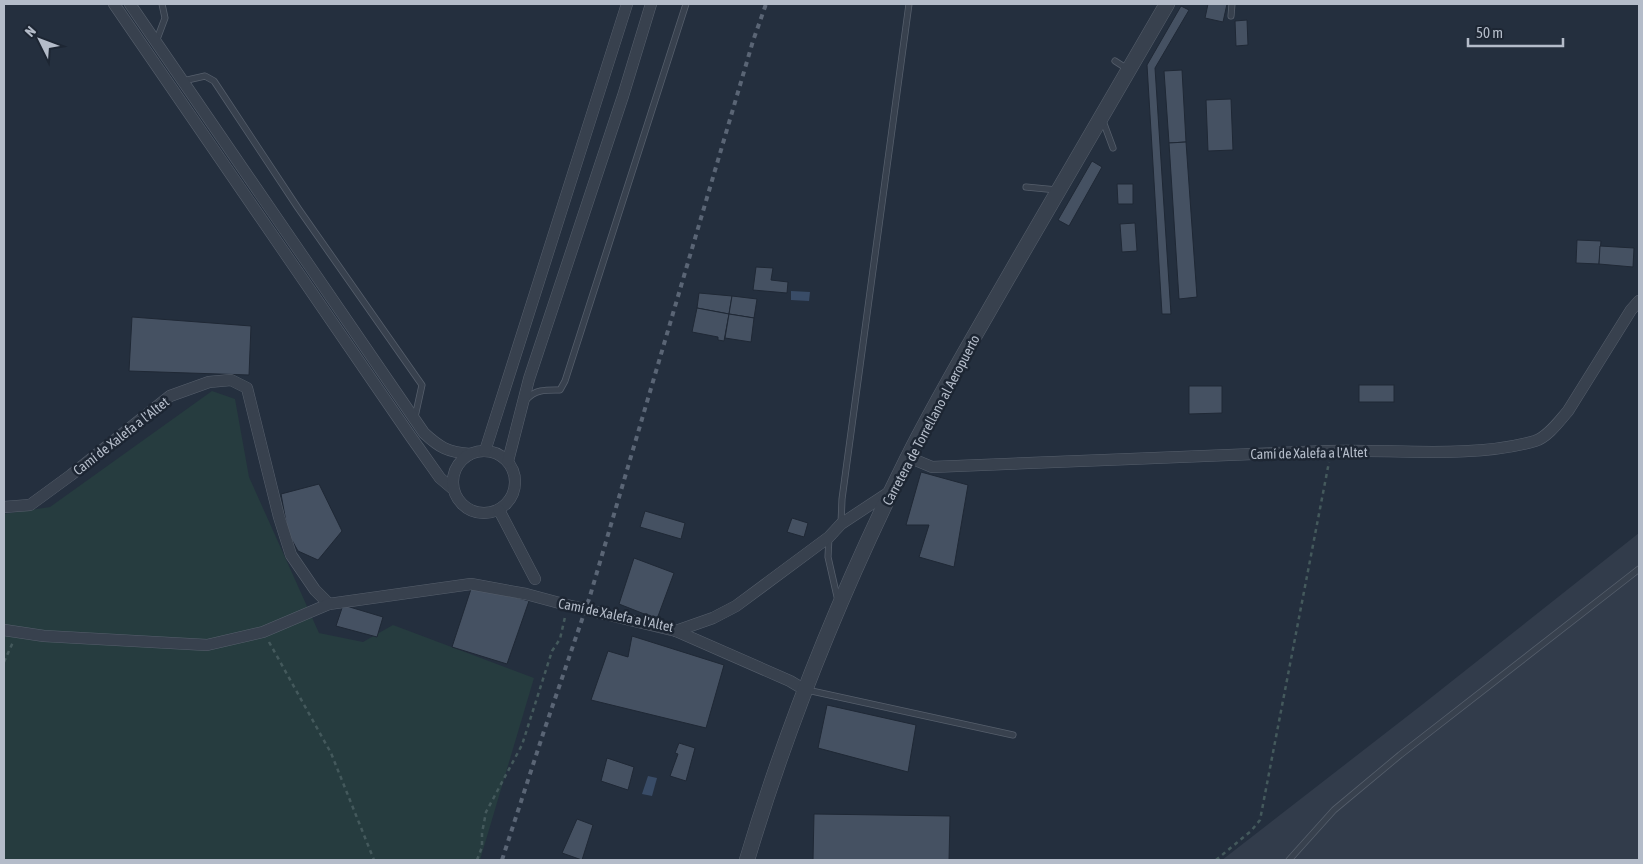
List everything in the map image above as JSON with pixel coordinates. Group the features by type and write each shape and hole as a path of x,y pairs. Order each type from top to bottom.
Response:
{"street":[{"path":"114,4 411,437 440,478 453,489"},
{"path":"130,4 424,433 439,446 453,452 470,454 485,451 500,455 508,461 516,480 514,491 510,500 499,510 483,514 472,512 457,498 453,489 452,478 455,468 470,454"},
{"path":"485,451 627,4"},
{"path":"508,461 529,379 623,96 651,4"},
{"name":"Carretera de Torrellano al Aeropuerto","path":"748,860 771,780 805,690 840,606 908,457 948,383 1167,4"},
{"name":"Camí de Xalefa a l'Altet","path":"908,457 932,467 1331,451 1450,452 1506,447 1537,441 1551,430 1568,411 1631,310 1639,301"},
{"name":"Camí de Xalefa a l'Altet","path":"4,507 30,504 71,475 170,396 209,382 231,380 247,388 279,517 292,555 315,590 329,604"},
{"name":"Camí de Xalefa a l'Altet","path":"4,630 44,636 207,645 263,632 329,604 471,584 526,594 567,606 676,631 713,618 736,606 830,537 841,524 893,490"},
{"path":"499,510 535,579"},
{"path":"676,631 790,681 805,690"}],"lane":[{"path":"156,42 166,18 162,4"},
{"path":"522,405 532,394 541,391 560,390 565,381 686,4"},
{"path":"841,524 842,499 909,4"},
{"path":"1231,16 1232,4"},
{"path":"1115,61 1128,70"},
{"path":"183,81 205,76 214,81 298,208 422,385 414,419"},
{"path":"1101,116 1113,148"},
{"path":"1026,186 1059,190"},
{"path":"830,537 828,557 840,606"},
{"path":"1289,860 1334,810 1400,755 1639,569"},
{"path":"805,690 1013,735"}],"path":[{"path":"1216,860 1251,831 1260,820 1331,451"},
{"path":"477,860 482,846 486,812 522,745 552,651 560,640 567,606"},
{"path":"4,662 18,632"},
{"path":"263,632 331,753 374,860"}],"shaded area":[{"path":"1639,533 1639,860 1222,860 1423,704"}],"green space":[{"path":"212,391 235,399 249,477 319,633 363,642 393,625 534,678 480,860 4,860 4,514 50,507"}],"water":[{"path":"791,291 810,292 809,301 791,300"},
{"path":"648,776 657,778 652,796 642,794"}],"building":[{"path":"1208,4 1227,4 1223,22 1205,18"},
{"path":"1181,6 1189,10 1155,68 1171,314 1162,314 1147,65"},
{"path":"1247,20 1248,45 1236,46 1235,21"},
{"path":"1182,70 1186,142 1169,143 1164,71"},
{"path":"1231,99 1233,150 1208,151 1206,100"},
{"path":"1186,142 1197,297 1179,299 1169,143"},
{"path":"1092,161 1102,167 1069,226 1058,220"},
{"path":"1117,184 1133,184 1133,204 1118,204"},
{"path":"1135,223 1137,251 1122,252 1120,224"},
{"path":"1577,240 1601,241 1599,264 1576,263"},
{"path":"1600,246 1634,248 1633,267 1599,264"},
{"path":"756,267 773,268 771,280 788,282 787,293 753,290"},
{"path":"699,293 732,296 729,314 697,308"},
{"path":"732,296 757,299 754,318 729,314"},
{"path":"697,308 729,314 724,341 718,340 718,337 692,332"},
{"path":"729,314 754,318 751,342 725,338"},
{"path":"132,317 251,326 249,375 129,371"},
{"path":"1359,385 1394,385 1394,402 1359,402"},
{"path":"1189,386 1222,386 1222,413 1189,414"},
{"path":"921,472 968,485 954,567 919,557 929,525 906,525"},
{"path":"319,484 342,531 318,560 298,551 288,533 281,494"},
{"path":"645,511 685,523 681,539 640,527"},
{"path":"792,518 808,523 804,537 787,532"},
{"path":"634,558 674,573 657,619 619,604"},
{"path":"471,589 490,590 529,601 507,664 452,647"},
{"path":"343,605 383,617 377,637 336,626"},
{"path":"632,636 724,665 706,728 591,700 608,651 628,657"},
{"path":"827,705 916,725 908,772 818,748"},
{"path":"679,743 695,748 686,781 670,776 678,754 675,753"},
{"path":"607,758 634,767 628,790 601,781"},
{"path":"814,814 950,816 949,860 813,860"},
{"path":"577,819 593,825 582,860 562,853"}],"railway":[{"path":"502,860 590,596 753,41 766,4"}]}
